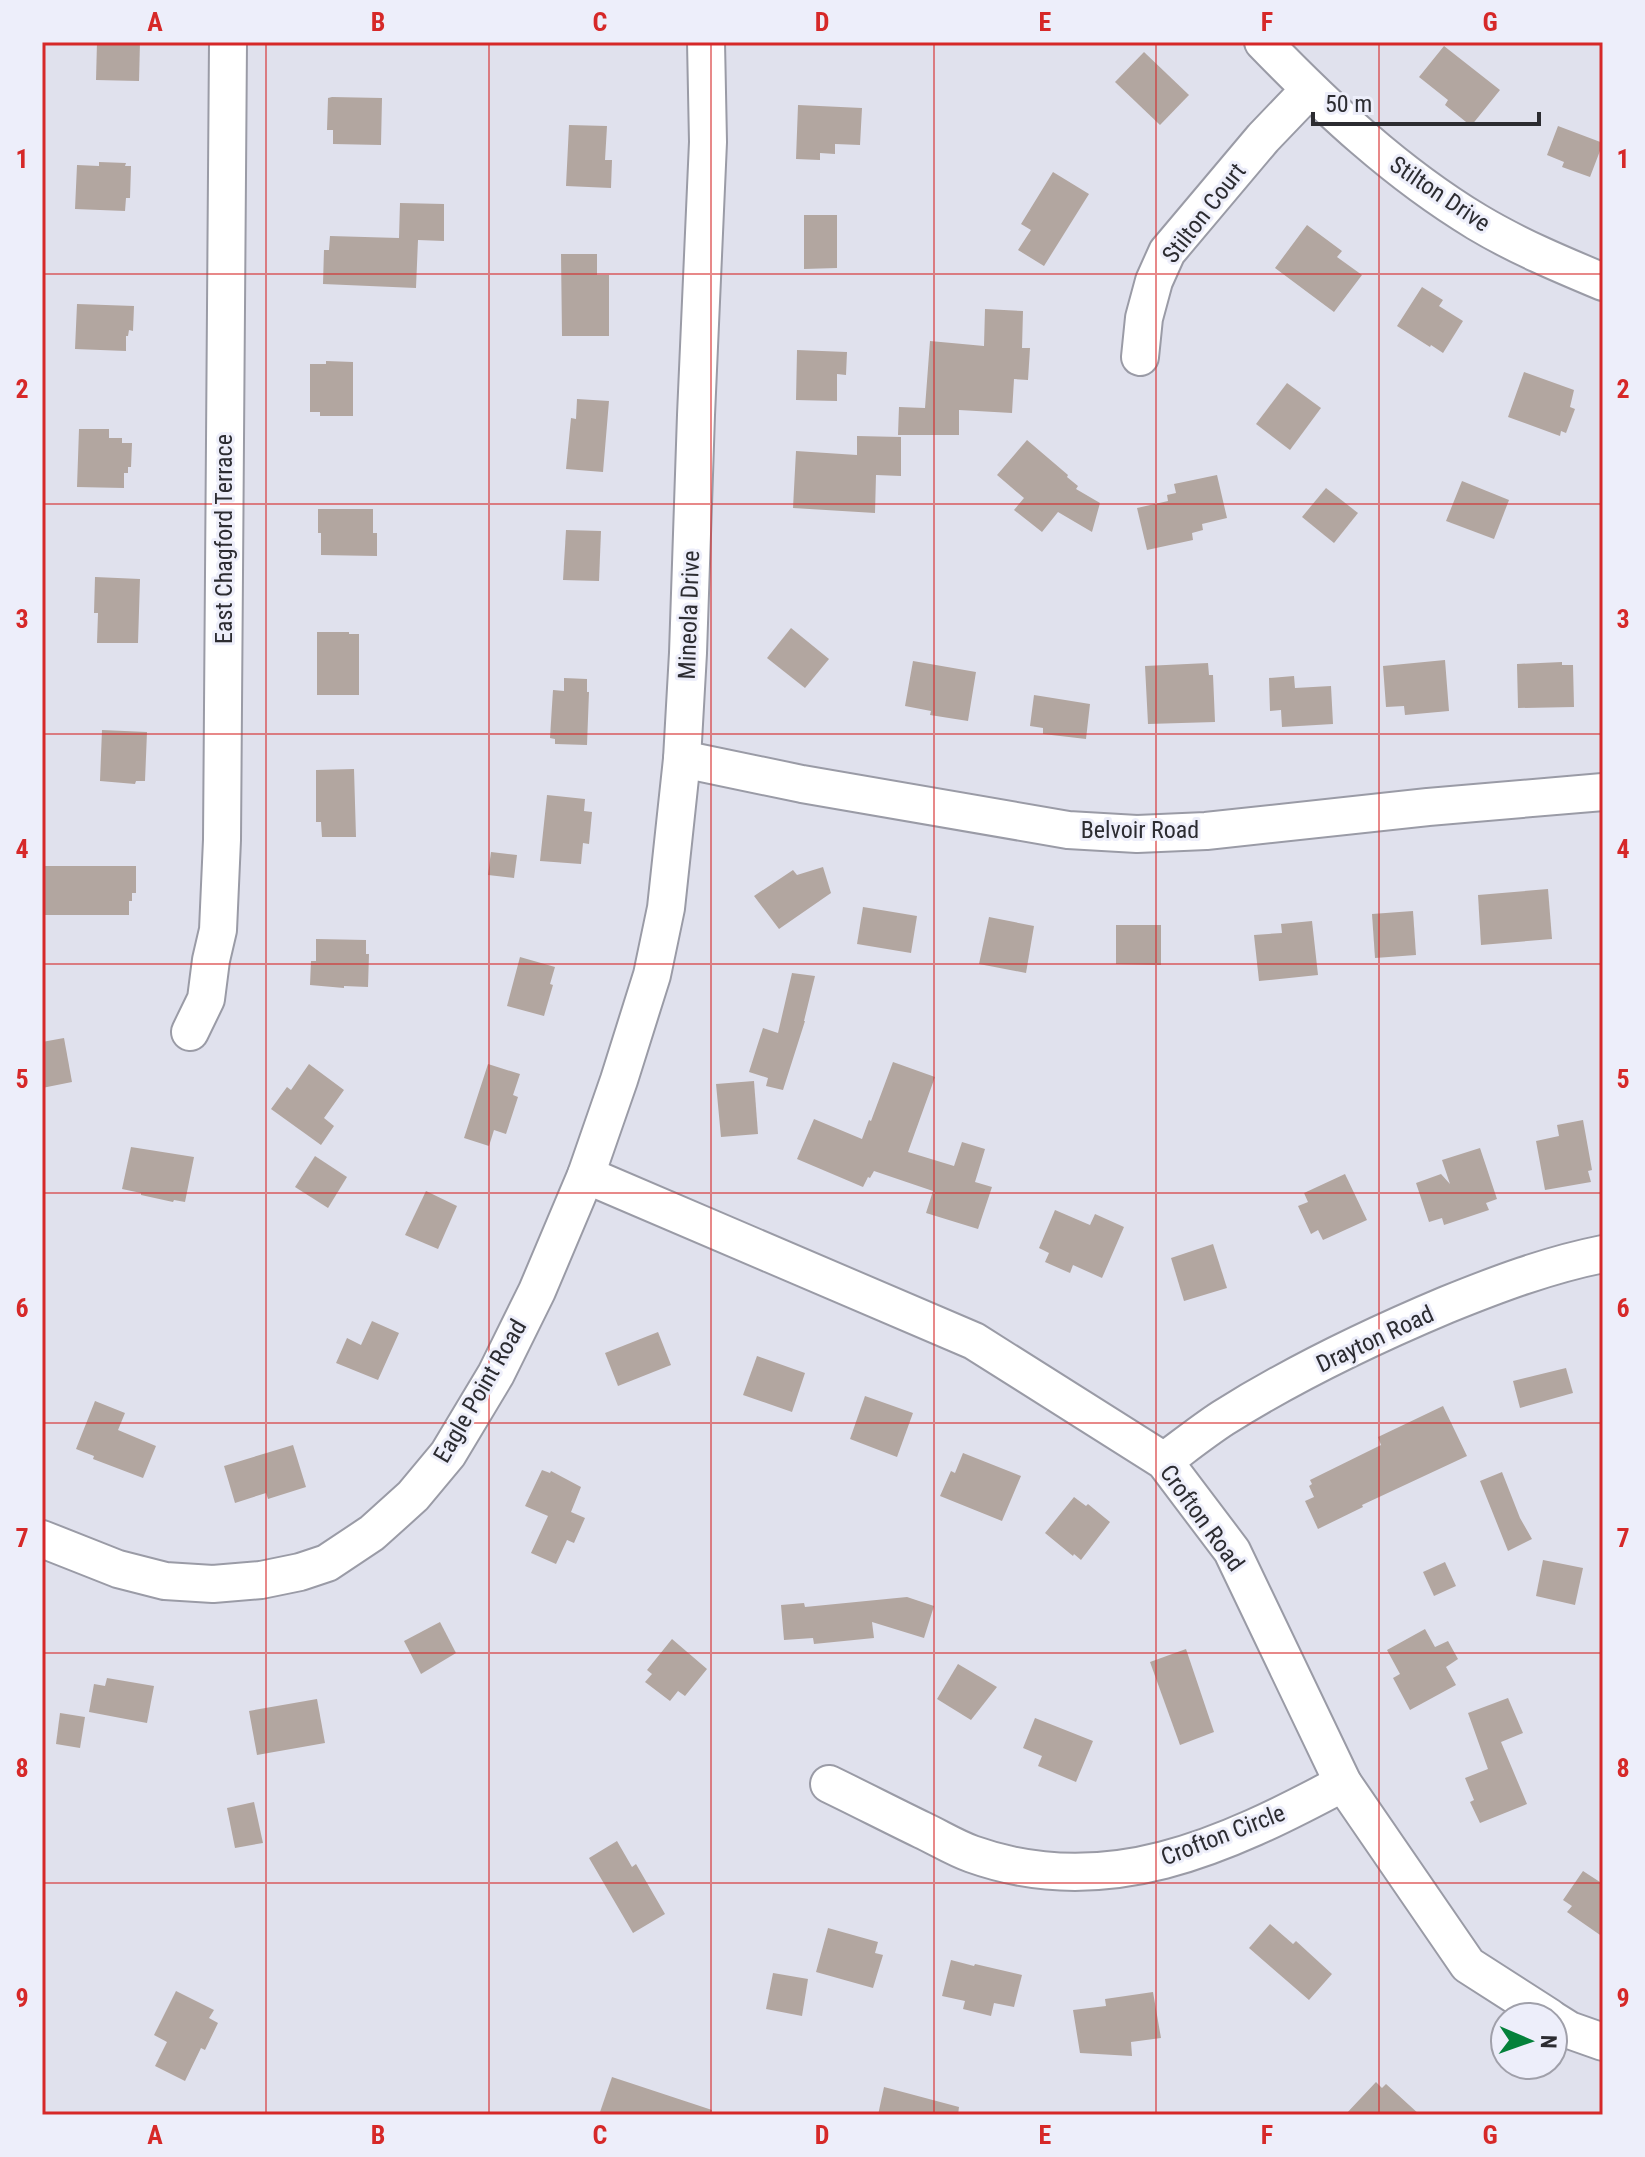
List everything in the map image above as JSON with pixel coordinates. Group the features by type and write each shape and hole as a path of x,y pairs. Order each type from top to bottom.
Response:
{"street":[{"name":"East Chagford Terrace","path":"190,1032 206,999 218,930 222,840 228,42"},
{"name":"Mineola Drive","path":"586,1175 652,975 666,908 682,759 708,142 706,42"},
{"name":"Stilton Drive","path":"1263,42 1309,90 1400,168 1477,222 1540,256 1603,282"},
{"name":"Stilton Court","path":"1140,357 1144,318 1154,281 1167,252 1263,138 1309,90"},
{"name":"Belvoir Road","path":"682,759 802,784 1068,830 1137,834 1206,831 1603,792"},
{"name":"Crofton Road","path":"586,1175 974,1341 1164,1461 1232,1551 1343,1783 1468,1965 1524,2001"},
{"name":"Eagle Point Road","path":"42,1539 118,1569 165,1581 213,1584 261,1580 300,1572 327,1563 372,1533 413,1496 448,1454 496,1374 537,1291 586,1175"},
{"name":"Drayton Road","path":"1164,1461 1222,1419 1271,1390 1384,1331 1511,1279 1603,1254"},
{"name":"Crofton Circle","path":"829,1784 970,1854 1024,1869 1070,1874 1110,1871 1168,1860 1223,1840 1343,1783"},
{"name":"Crofton Road","path":"1569,2030 1603,2042"}],"building":[{"path":"97,42 140,42 139,81 96,80"},
{"path":"1444,46 1500,90 1471,126 1445,105 1448,100 1419,77"},
{"path":"1144,52 1189,95 1160,125 1115,82"},
{"path":"328,98 382,98 381,145 333,144 333,130 327,130"},
{"path":"798,105 862,108 860,145 835,144 835,154 820,153 820,160 796,159"},
{"path":"569,125 607,126 605,160 612,160 611,188 566,186"},
{"path":"1558,126 1603,143 1590,177 1562,167 1564,162 1547,155"},
{"path":"99,162 131,166 130,198 126,198 125,211 75,209 77,165 99,166"},
{"path":"1053,172 1089,194 1044,266 1018,250 1031,230 1021,224"},
{"path":"400,203 444,204 444,241 418,240 416,288 323,284 324,250 329,250 330,236 399,238"},
{"path":"804,215 837,215 837,268 804,269"},
{"path":"1307,225 1342,251 1337,257 1362,275 1334,312 1275,268"},
{"path":"561,254 597,254 597,275 609,275 609,336 562,336"},
{"path":"1422,287 1443,300 1439,306 1463,321 1443,353 1397,326"},
{"path":"77,304 134,306 133,331 129,330 126,336 126,351 75,349"},
{"path":"985,309 1023,311 1022,348 1030,348 1028,380 1014,379 1012,413 959,410 959,435 898,435 899,407 925,408 930,341 984,346"},
{"path":"797,350 847,352 846,375 837,374 837,401 796,400"},
{"path":"326,361 353,362 353,416 320,416 320,412 310,412 310,364 326,364"},
{"path":"1524,372 1574,390 1570,407 1575,409 1566,433 1561,431 1560,436 1508,417"},
{"path":"1287,383 1321,408 1290,450 1256,424"},
{"path":"577,399 609,401 603,472 566,469 571,418 576,419"},
{"path":"79,429 109,429 109,438 122,438 122,443 132,443 131,467 128,467 128,473 124,473 124,488 77,487"},
{"path":"857,436 901,437 901,476 876,475 875,513 793,508 796,451 857,455"},
{"path":"1027,440 1068,475 1078,486 1076,489 1100,503 1092,532 1058,512 1042,532 1014,510 1024,498 997,475"},
{"path":"1217,475 1227,518 1202,524 1203,530 1192,533 1193,540 1147,550 1137,508 1168,501 1167,495 1176,493 1174,484"},
{"path":"1462,481 1509,500 1494,539 1446,521"},
{"path":"1326,488 1358,513 1334,543 1302,517"},
{"path":"318,509 373,509 377,556 321,555"},
{"path":"566,530 601,531 599,581 563,580"},
{"path":"95,577 140,579 138,643 97,643"},
{"path":"791,628 829,659 805,688 767,658"},
{"path":"317,632 359,634 359,695 317,695"},
{"path":"1445,660 1449,711 1405,715 1404,706 1386,707 1383,666"},
{"path":"913,661 976,672 968,721 930,715 931,711 905,706"},
{"path":"1562,662 1562,665 1573,665 1574,707 1518,708 1517,664"},
{"path":"1208,663 1209,675 1213,675 1215,722 1148,724 1145,666"},
{"path":"1294,676 1295,688 1331,686 1333,724 1282,727 1281,710 1270,711 1269,678"},
{"path":"564,678 587,679 587,745 555,744 555,739 550,738 553,690 564,691"},
{"path":"1034,695 1090,704 1086,739 1043,734 1043,728 1030,726"},
{"path":"102,730 147,732 145,781 136,781 135,784 100,781"},
{"path":"354,769 356,837 322,837 321,822 316,822 316,770"},
{"path":"547,795 585,799 584,811 592,812 589,844 583,843 581,864 540,861"},
{"path":"491,852 517,855 514,878 488,875"},
{"path":"44,866 136,866 136,893 132,893 132,901 129,901 129,915 42,915"},
{"path":"823,867 831,893 779,929 754,896 793,870 797,875"},
{"path":"1548,889 1552,939 1481,945 1478,895"},
{"path":"863,907 917,916 911,953 857,944"},
{"path":"1413,911 1416,955 1375,958 1372,914"},
{"path":"989,917 1034,926 1026,973 979,964"},
{"path":"1312,921 1318,975 1259,981 1254,935 1282,933 1281,924"},
{"path":"1116,925 1161,925 1161,965 1116,964"},
{"path":"316,939 366,940 366,954 369,954 368,987 310,985 311,961 316,961"},
{"path":"520,957 555,967 544,1016 507,1006"},
{"path":"792,973 815,976 805,1021 783,1090 766,1086 768,1078 749,1072 763,1028 778,1033"},
{"path":"64,1038 72,1082 42,1088 42,1042"},
{"path":"893,1062 935,1077 908,1152 954,1166 962,1142 985,1149 975,1182 992,1187 978,1229 926,1213 933,1191 874,1171 863,1187 797,1159 814,1119 862,1139"},
{"path":"309,1064 344,1090 324,1118 334,1126 321,1145 271,1109 287,1087 291,1090"},
{"path":"488,1064 520,1074 513,1095 518,1097 506,1134 494,1130 489,1146 464,1138"},
{"path":"754,1081 758,1134 721,1137 716,1084"},
{"path":"1583,1120 1592,1170 1588,1171 1591,1182 1545,1190 1536,1141 1559,1136 1557,1125"},
{"path":"131,1147 194,1157 185,1202 173,1202 122,1189"},
{"path":"1480,1148 1497,1199 1486,1203 1489,1210 1444,1225 1442,1218 1429,1222 1416,1183 1441,1174 1450,1184 1442,1160"},
{"path":"315,1156 347,1177 328,1208 295,1187"},
{"path":"1345,1174 1367,1220 1323,1240 1318,1230 1311,1234 1298,1206 1308,1202 1304,1193"},
{"path":"426,1191 457,1206 438,1249 405,1235"},
{"path":"1055,1210 1090,1225 1095,1214 1124,1227 1102,1278 1073,1265 1070,1273 1045,1262 1049,1253 1039,1248"},
{"path":"1213,1244 1227,1288 1184,1301 1171,1258"},
{"path":"372,1321 399,1333 378,1380 336,1363 347,1338 361,1345"},
{"path":"658,1332 671,1365 618,1386 605,1353"},
{"path":"757,1356 805,1373 792,1412 743,1395"},
{"path":"1566,1368 1573,1393 1520,1408 1513,1381"},
{"path":"865,1396 913,1413 897,1457 850,1439"},
{"path":"95,1401 125,1413 118,1430 156,1446 143,1478 93,1459 94,1456 76,1449"},
{"path":"1443,1406 1467,1456 1318,1529 1305,1501 1314,1497 1310,1480 1381,1445 1378,1437"},
{"path":"293,1445 306,1487 268,1499 266,1493 235,1503 224,1466"},
{"path":"963,1453 1021,1476 1002,1521 940,1496"},
{"path":"542,1470 551,1471 581,1487 571,1512 585,1518 574,1543 567,1540 556,1564 531,1553 548,1516 525,1506"},
{"path":"1502,1472 1532,1539 1508,1551 1480,1481"},
{"path":"1074,1497 1110,1522 1081,1560 1045,1533"},
{"path":"1543,1560 1583,1568 1575,1605 1536,1596"},
{"path":"1445,1562 1456,1586 1434,1596 1423,1572"},
{"path":"907,1597 934,1606 924,1638 872,1622 874,1638 814,1644 813,1638 784,1640 781,1605 804,1603 805,1607"},
{"path":"440,1622 456,1653 421,1674 404,1641"},
{"path":"1425,1629 1435,1647 1448,1641 1458,1659 1446,1667 1456,1685 1410,1710 1393,1678 1400,1674 1387,1650"},
{"path":"672,1639 707,1669 685,1696 678,1691 670,1701 645,1682 652,1674 647,1670"},
{"path":"1186,1649 1214,1732 1180,1745 1150,1662"},
{"path":"958,1664 997,1687 971,1720 937,1699"},
{"path":"107,1678 154,1686 147,1723 89,1712 94,1684 105,1686"},
{"path":"1508,1698 1523,1733 1501,1742 1527,1804 1480,1823 1470,1802 1474,1800 1465,1778 1488,1769 1468,1713"},
{"path":"317,1699 325,1743 257,1755 249,1711"},
{"path":"60,1713 85,1717 80,1748 56,1744"},
{"path":"1035,1718 1093,1741 1076,1782 1038,1766 1042,1756 1023,1748"},
{"path":"254,1802 263,1843 235,1848 227,1808"},
{"path":"617,1841 632,1867 636,1864 665,1914 633,1933 589,1858"},
{"path":"1583,1871 1603,1884 1603,1937 1567,1912 1572,1906 1563,1900"},
{"path":"1270,1924 1293,1944 1296,1941 1332,1974 1309,2000 1249,1948"},
{"path":"828,1928 878,1942 875,1953 883,1955 873,1988 816,1972"},
{"path":"951,1960 1022,1975 1014,2007 994,2003 991,2016 963,2009 965,2001 942,1996"},
{"path":"773,1973 808,1979 802,2016 766,2009"},
{"path":"176,1991 214,2010 209,2018 218,2023 205,2050 201,2048 185,2081 155,2066 167,2042 154,2035"},
{"path":"1153,1992 1161,2038 1131,2042 1132,2056 1080,2053 1073,2010 1106,2006 1105,1999"},
{"path":"612,2077 712,2110 711,2115 599,2115"},
{"path":"1376,2082 1382,2088 1386,2084 1420,2115 1345,2115"},
{"path":"884,2087 959,2107 958,2115 878,2115"}]}
